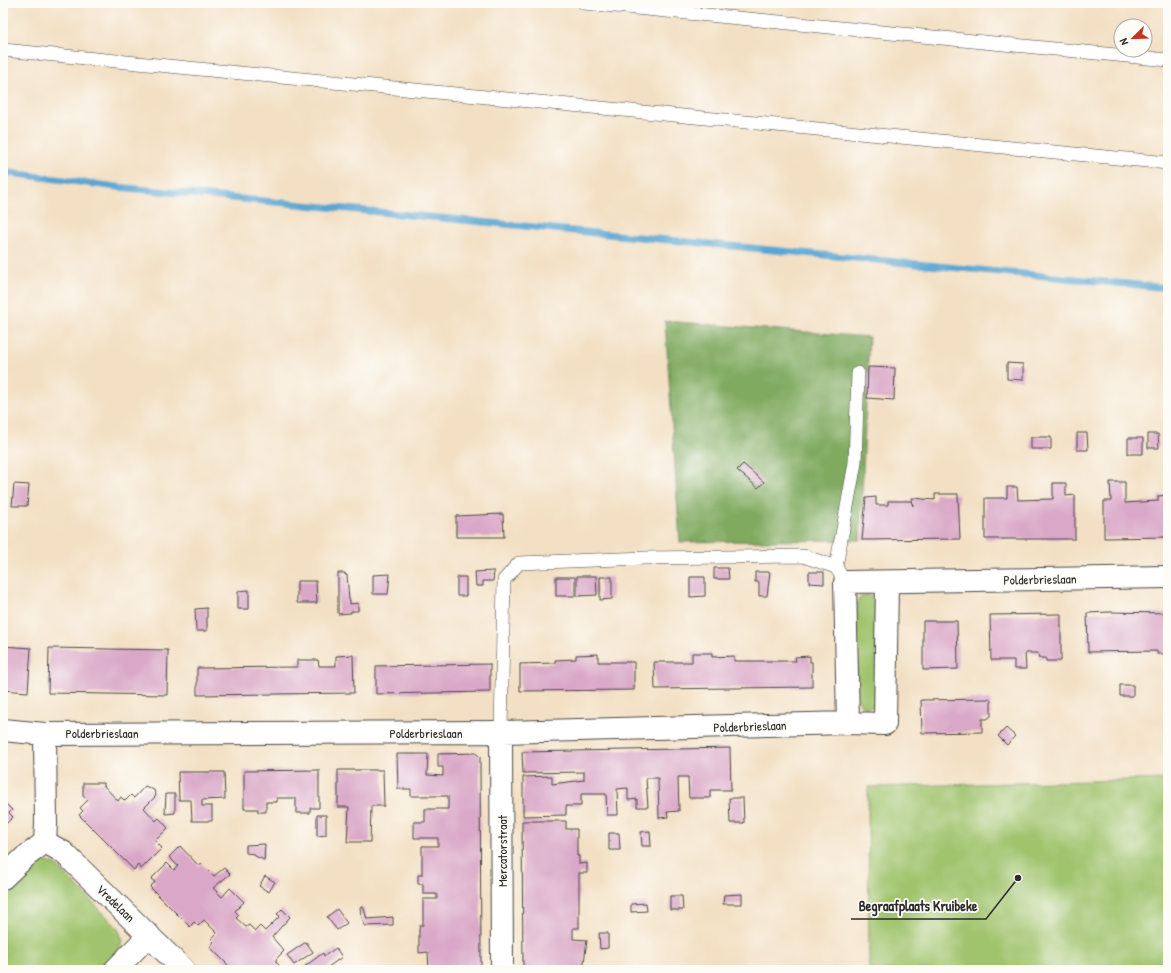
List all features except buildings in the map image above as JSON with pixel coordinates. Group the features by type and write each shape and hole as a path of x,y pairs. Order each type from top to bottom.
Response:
{"street":[{"name":"Polderbrieslaan","path":"841,575 887,582 1168,577"},
{"path":"841,575 848,723"},
{"name":"Polderbrieslaan","path":"3,730 45,734 501,732 848,723 885,724 887,582"},
{"name":"Mercatorstraat","path":"501,732 502,970"},
{"path":"3,878 25,857 45,842 45,734"},
{"name":"Vredelaan","path":"45,842 63,852 184,970"},
{"path":"116,970 149,935"}],"lane":[{"path":"584,3 1168,60"},
{"path":"3,50 1168,163"},
{"path":"501,732 504,580 519,563 645,558 803,556 841,575 855,463 858,373"}],"green space":[{"path":"665,321 869,337 860,540 680,542"},
{"path":"867,595 874,597 877,602 875,705 867,708 861,705 857,697 856,603 861,597"},
{"path":"1168,779 1168,970 869,970 868,787"},
{"path":"45,861 56,865 117,927 123,940 118,951 98,970 3,970 3,898 34,867"}],"waterway":[{"path":"3,172 117,187 1168,288"}],"place":[{"name":"Begraafplaats Kruibeke","path":"1018,878"}]}
